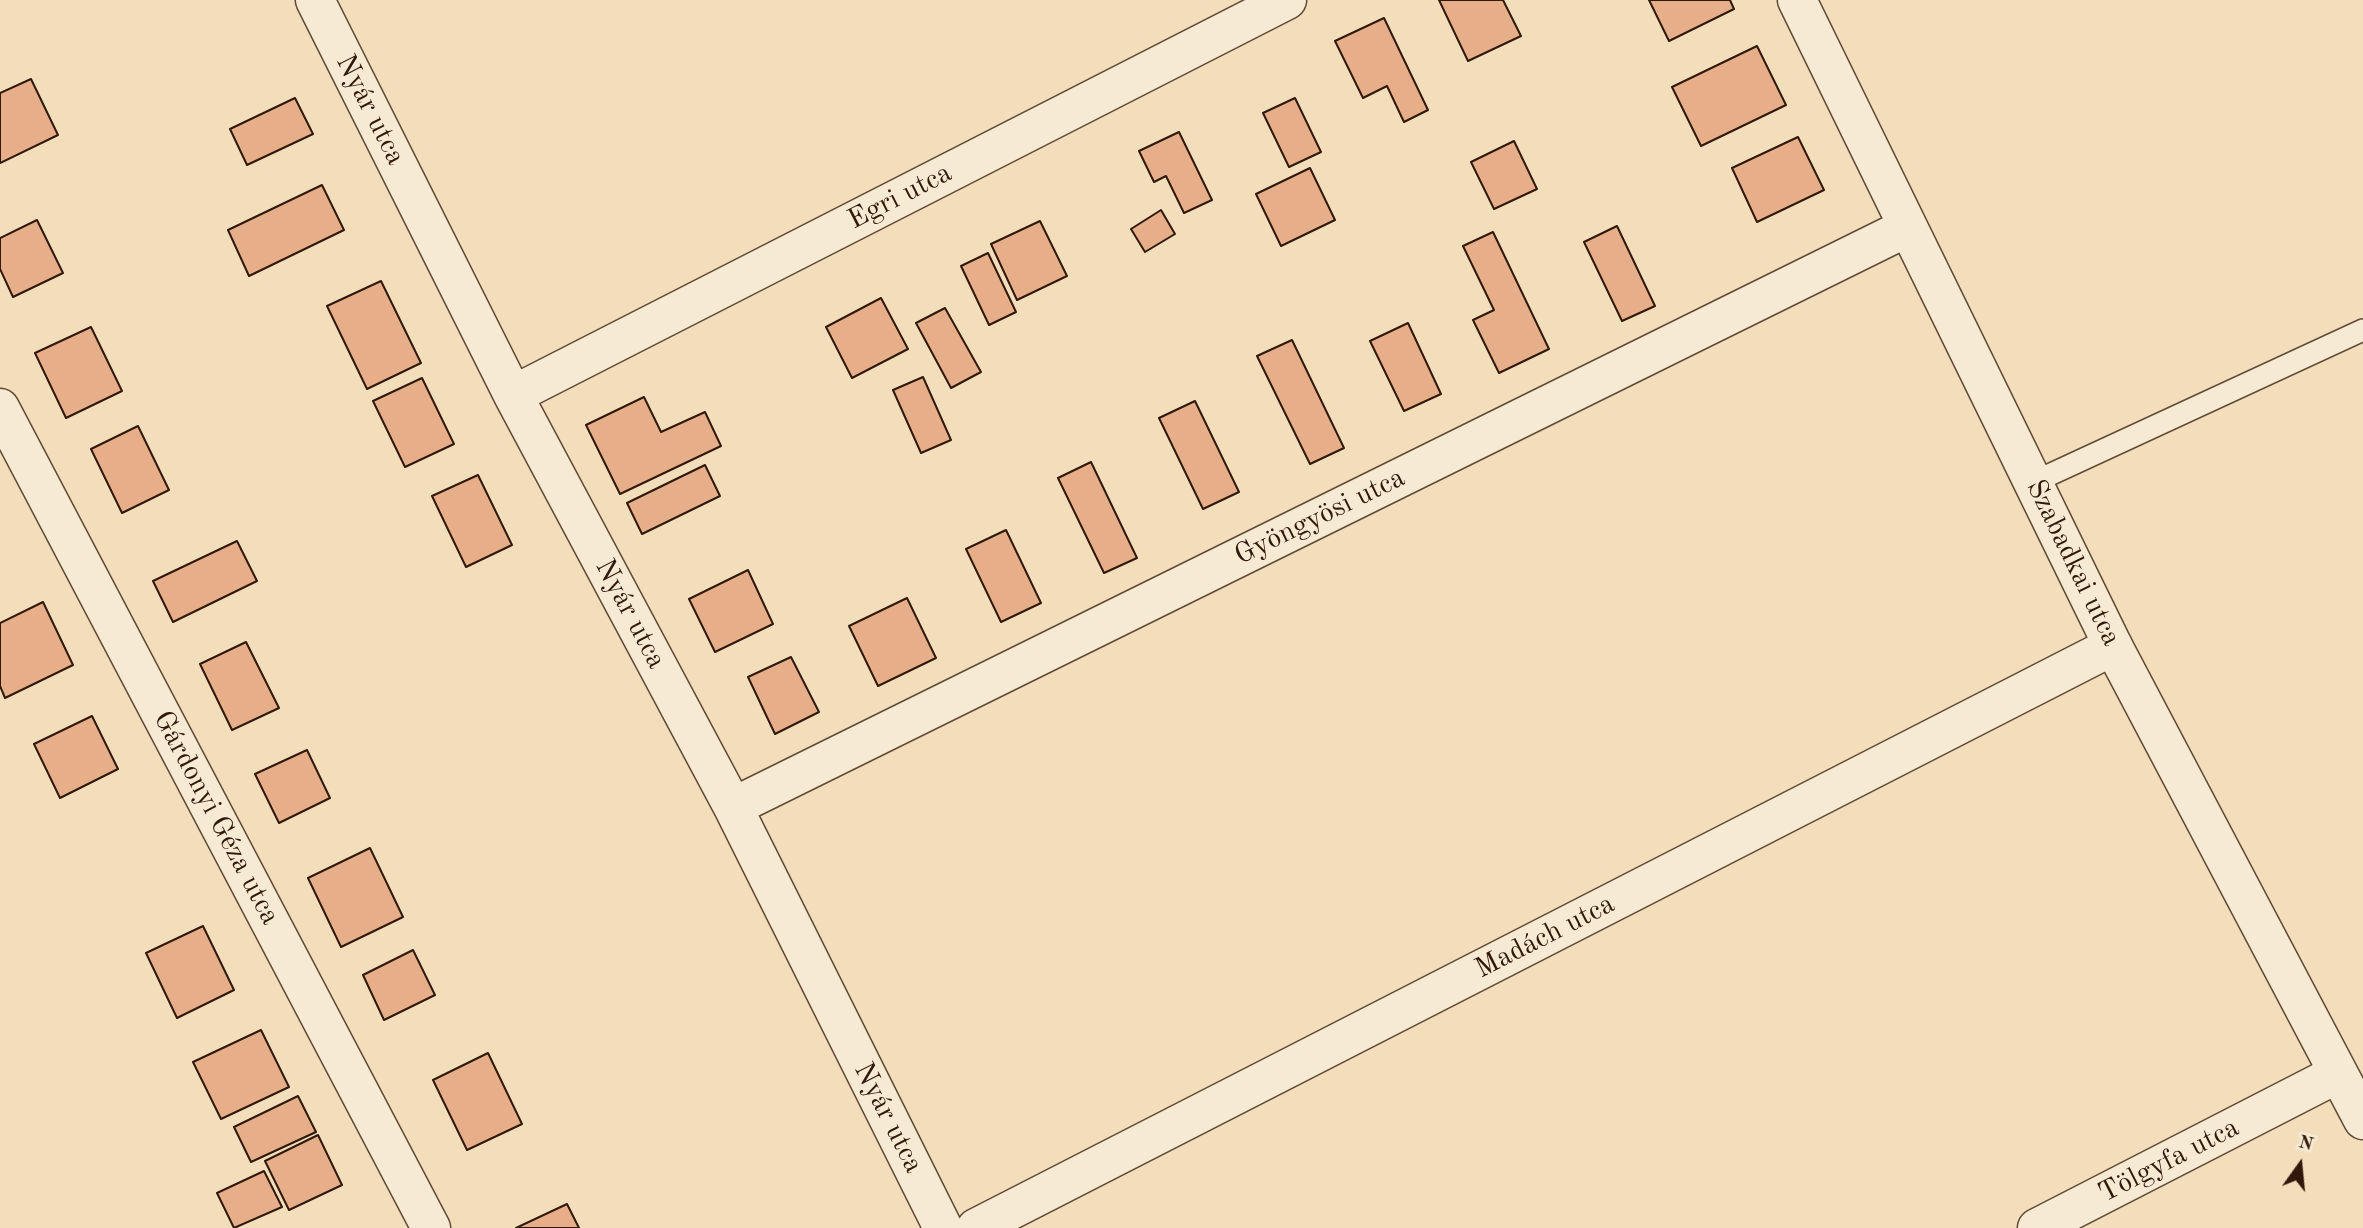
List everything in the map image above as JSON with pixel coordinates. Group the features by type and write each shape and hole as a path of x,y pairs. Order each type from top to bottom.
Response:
{"street":[{"name":"Nyár utca","path":"315,0 513,395 733,807 943,1228"},
{"name":"Egri utca","path":"513,395 1287,0"},
{"name":"Szabadkai utca","path":"1797,0 1906,228 2113,646 2363,1120"},
{"name":"Gyöngyösi utca","path":"733,807 1906,228"},
{"name":"Gárdonyi Géza utca","path":"0,408 431,1228"},
{"name":"Madách utca","path":"976,1228 2113,646"},
{"name":"Tölgyfa utca","path":"2038,1228 2337,1074"}],"lane":[{"path":"2034,482 2363,330"}],"building":[{"path":"1439,0 1503,0 1521,36 1468,61"},
{"path":"1649,0 1730,0 1734,9 1669,41"},
{"path":"1384,18 1428,110 1404,122 1387,86 1363,98 1335,41"},
{"path":"1757,46 1786,105 1701,146 1672,87"},
{"path":"31,79 58,135 0,163 0,93"},
{"path":"295,98 313,134 247,165 230,129"},
{"path":"1295,98 1321,152 1289,167 1263,113"},
{"path":"1179,132 1212,200 1184,213 1166,176 1154,182 1139,151"},
{"path":"1798,137 1824,190 1757,222 1732,168"},
{"path":"1514,141 1537,189 1494,209 1471,162"},
{"path":"1310,168 1335,220 1281,246 1256,194"},
{"path":"322,185 344,230 249,276 228,230"},
{"path":"1161,210 1175,234 1145,252 1131,229"},
{"path":"37,220 63,273 13,297 0,269 0,238"},
{"path":"1040,221 1067,276 1017,300 991,244"},
{"path":"1617,226 1655,306 1622,321 1584,242"},
{"path":"1493,232 1549,349 1499,373 1473,320 1494,310 1463,246"},
{"path":"988,253 1016,312 989,325 961,266"},
{"path":"381,281 421,363 367,389 327,306"},
{"path":"881,298 908,349 852,378 826,327"},
{"path":"945,308 981,372 951,388 916,323"},
{"path":"1408,323 1441,394 1404,411 1370,341"},
{"path":"91,327 122,391 66,418 35,353"},
{"path":"1292,340 1344,448 1310,464 1257,356"},
{"path":"923,377 951,440 921,453 893,390"},
{"path":"422,378 454,444 405,467 373,401"},
{"path":"644,397 661,432 705,412 721,446 620,494 586,425"},
{"path":"1195,401 1239,492 1203,509 1159,418"},
{"path":"138,426 169,490 122,513 91,449"},
{"path":"1091,462 1137,558 1104,573 1058,478"},
{"path":"705,465 720,496 642,534 627,503"},
{"path":"478,475 512,545 466,567 432,496"},
{"path":"1006,530 1041,603 1001,622 966,549"},
{"path":"237,541 257,581 173,622 153,581"},
{"path":"748,570 773,624 715,652 689,599"},
{"path":"907,598 936,658 878,686 849,626"},
{"path":"43,602 73,665 5,698 0,686 0,623"},
{"path":"246,642 279,708 232,730 200,664"},
{"path":"791,657 819,712 775,734 748,677"},
{"path":"92,716 118,769 60,798 34,744"},
{"path":"307,750 330,798 279,823 255,774"},
{"path":"370,848 403,917 341,947 308,878"},
{"path":"203,926 234,990 177,1018 146,953"},
{"path":"413,950 435,995 384,1020 363,975"},
{"path":"261,1030 289,1087 221,1119 193,1062"},
{"path":"488,1053 522,1124 467,1150 433,1080"},
{"path":"298,1096 316,1132 251,1162 234,1127"},
{"path":"318,1135 342,1185 289,1210 265,1161"},
{"path":"264,1171 282,1207 234,1228 217,1193"},
{"path":"567,1204 579,1228 516,1228"}]}
